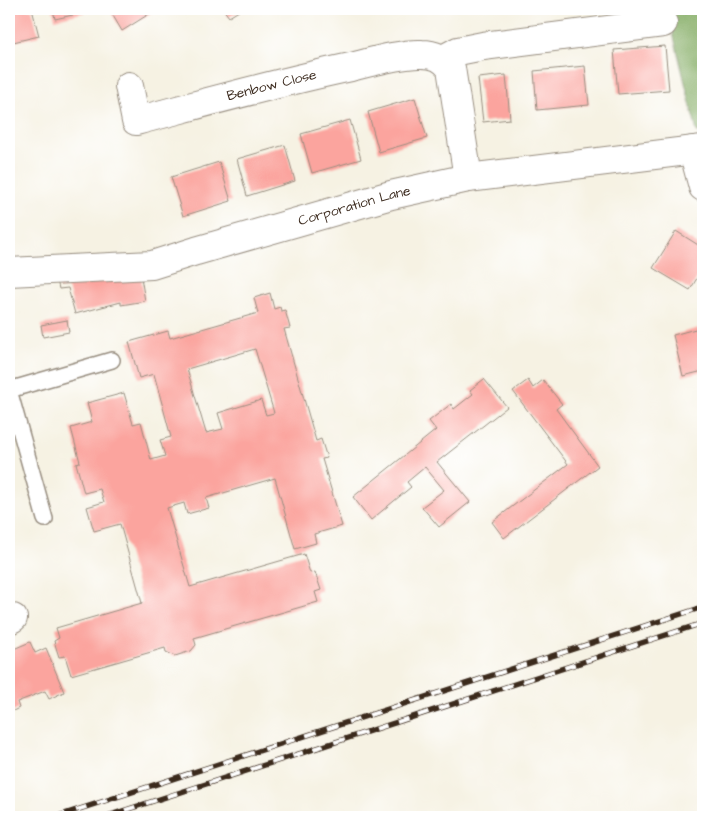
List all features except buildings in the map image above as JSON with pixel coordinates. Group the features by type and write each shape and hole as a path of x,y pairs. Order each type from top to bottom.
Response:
{"street":[{"name":"Benbow Close","path":"129,86 136,121 313,75 376,61 420,54 443,58 458,51 483,46 663,23"},
{"path":"443,58 451,68 454,79 468,178"},
{"path":"698,150 703,187"},
{"name":"Corporation Lane","path":"9,272 152,266 196,251 390,195 468,178 698,150"}],"lane":[{"path":"45,519 9,390 112,360"}],"green space":[{"path":"667,9 703,9 703,132 697,132"}],"railway":[{"path":"55,817 703,607"},
{"path":"104,817 703,623"}]}
